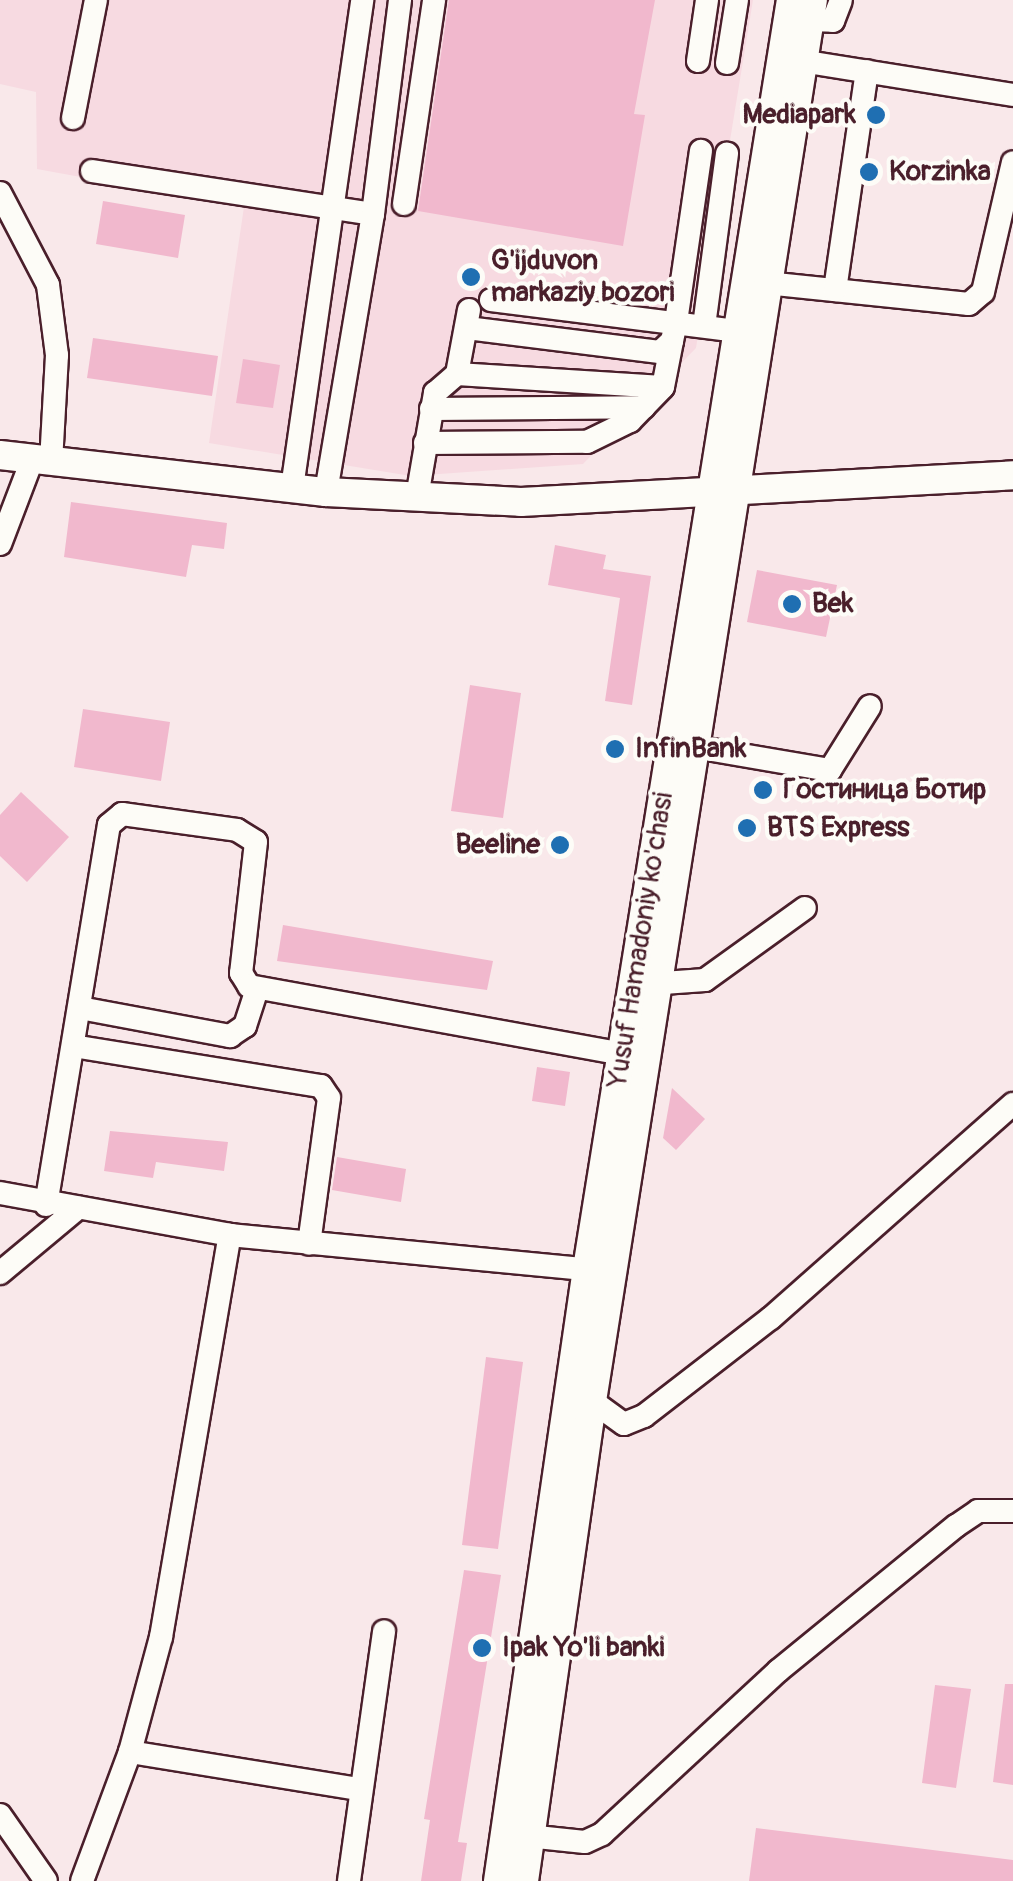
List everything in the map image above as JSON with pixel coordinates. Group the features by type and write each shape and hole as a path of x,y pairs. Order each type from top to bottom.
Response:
{"main road":[{"name":"Yusuf Hamadoniy ko'chasi","path":"498,1881 517,1834 592,1401 624,1054 724,490 766,284 801,61 805,7"},
{"name":"Yusuf Hamadoniy ko'chasi","path":"524,1881 517,1834 601,1271 663,983 724,490 736,331 805,7"},
{"path":"0,455 326,492 521,502 1013,475"}],"street":[{"path":"72,118 96,0"},
{"path":"292,488 336,209 362,0"},
{"path":"326,492 373,214 400,0"},
{"path":"404,204 434,0"},
{"path":"698,60 707,0"},
{"path":"727,62 738,0"},
{"path":"805,7 832,21 841,0"},
{"path":"392,60 424,65"},
{"path":"801,61 1013,95"},
{"path":"836,290 867,72"},
{"path":"425,442 587,442 630,422 663,387 701,152"},
{"path":"704,326 727,154"},
{"path":"766,284 969,304 983,292 1013,162"},
{"path":"92,171 373,214"},
{"path":"0,193 48,285 57,355 41,460 0,544"},
{"path":"476,313 674,332 704,326 736,331"},
{"path":"476,313 660,352 674,332"},
{"path":"417,497 435,393 457,374 476,313"},
{"path":"457,374 663,387"},
{"path":"431,409 644,406"},
{"path":"695,747 830,770 870,706"},
{"path":"46,1205 109,825 122,814 253,837 241,973 257,989 624,1054"},
{"path":"663,983 705,980 805,908"},
{"path":"80,1008 230,1036 245,1026 257,989"},
{"path":"74,1046 321,1086 329,1098 309,1244"},
{"path":"592,1401 624,1424 644,1416 772,1318 1013,1104"},
{"path":"0,1193 46,1205 230,1235 601,1271"},
{"path":"0,1273 78,1208"},
{"path":"82,1881 130,1752 161,1636 230,1235"},
{"path":"517,1834 585,1842 602,1834 778,1671 956,1526 978,1511 1013,1512"},
{"path":"349,1881 384,1631"},
{"path":"130,1752 360,1788"},
{"path":"0,1815 46,1881"}],"shaded area":[{"name":"G'ijduvon markaziy bozori","path":"0,0 753,0 696,348 583,464 411,476 209,443 244,207 37,169 36,92 0,84"}],"building":[{"path":"449,0 655,0 634,114 645,115 623,246 418,211"},
{"path":"103,201 185,215 178,258 96,244"},
{"path":"93,338 218,356 212,396 87,378"},
{"path":"243,359 280,365 273,408 236,403"},
{"path":"71,502 227,523 224,549 192,545 186,577 64,557"},
{"path":"555,545 606,555 603,569 651,576 632,705 605,701 620,598 548,585"},
{"name":"Bek","path":"757,570 837,585 826,637 747,622"},
{"path":"470,685 521,693 503,818 451,811"},
{"path":"83,709 170,722 161,781 74,767"},
{"path":"21,792 69,837 27,882 0,856 0,815"},
{"path":"283,925 493,961 487,990 277,961"},
{"path":"537,1067 570,1072 565,1106 532,1101"},
{"path":"672,1088 705,1119 676,1150 663,1138"},
{"path":"110,1131 228,1142 224,1171 156,1162 153,1178 104,1171"},
{"path":"337,1157 406,1169 401,1202 332,1190"},
{"path":"486,1357 523,1362 498,1549 462,1545"},
{"path":"464,1570 501,1575 458,1842 467,1843 461,1881 421,1881 430,1820 424,1819"},
{"path":"1005,1684 1013,1684 1013,1785 993,1782"},
{"path":"935,1685 971,1689 956,1788 922,1783"},
{"path":"756,1828 1013,1860 1013,1881 749,1881"}],"place":[{"name":"Mediapark","path":"876,115"},
{"name":"Korzinka","path":"869,172"},
{"name":"G'ijduvon markaziy bozori","path":"471,277"},
{"name":"Bek","path":"792,604"},
{"name":"InfinBank","path":"615,749"},
{"name":"Гостиница Ботир","path":"763,790"},
{"name":"BTS Express","path":"747,828"},
{"name":"Beeline","path":"560,845"},
{"name":"Ipak Yo'li banki","path":"482,1648"}]}
